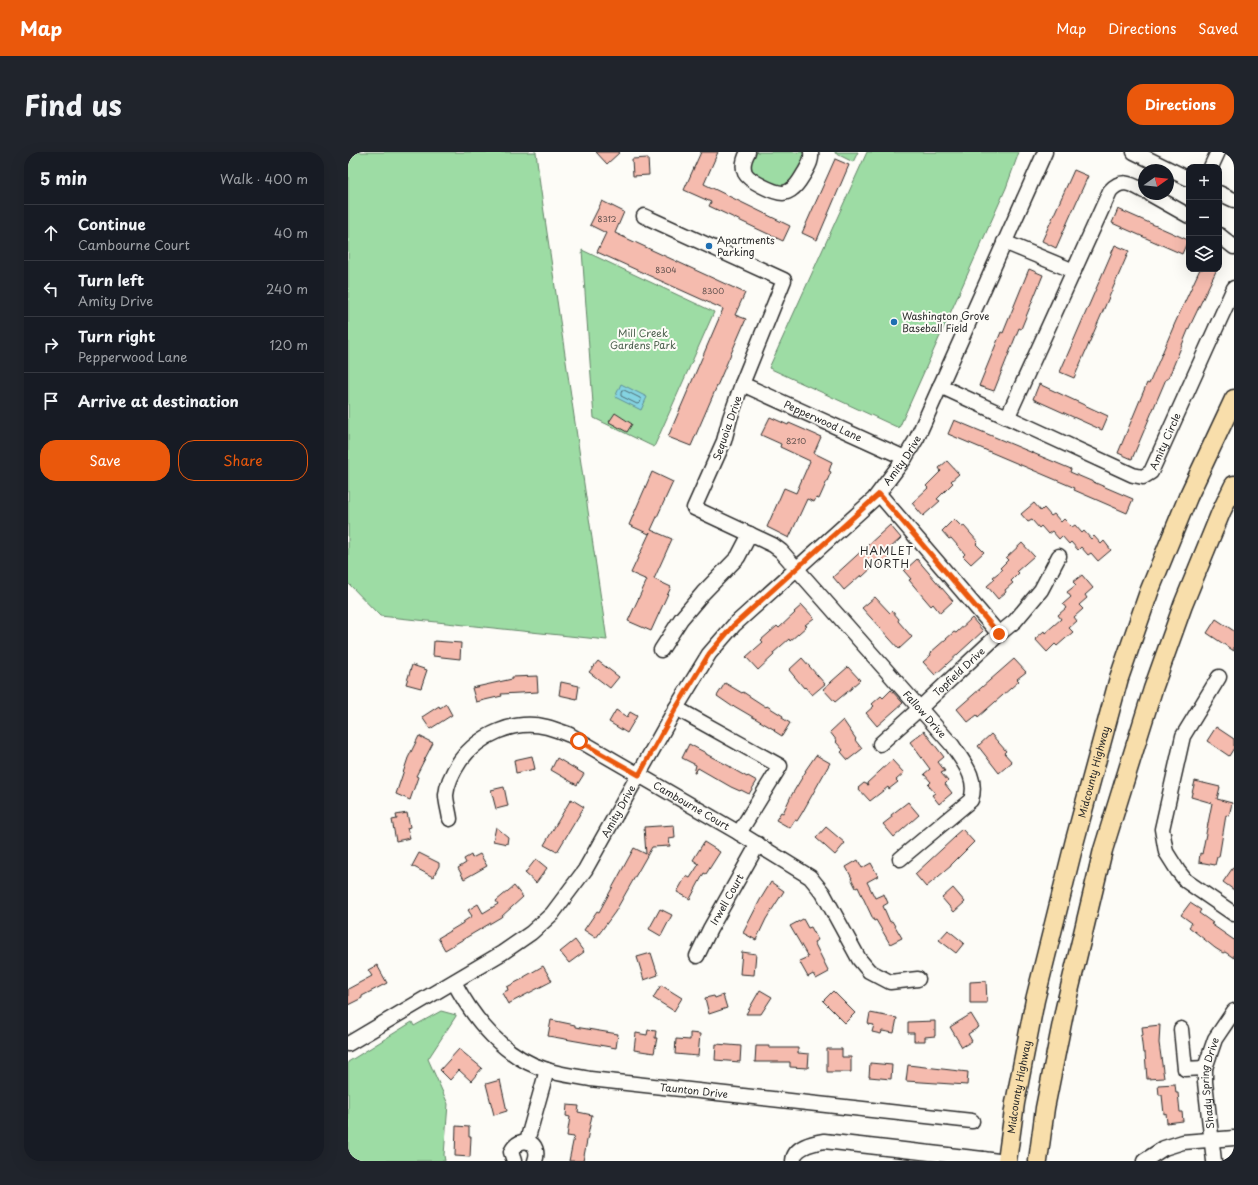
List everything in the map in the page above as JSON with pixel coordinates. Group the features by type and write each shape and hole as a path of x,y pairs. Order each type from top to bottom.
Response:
{"main road":[{"name":"Midcounty Highway","path":"1007,1161 1015,1103 1035,1000 1075,840 1119,678 1149,592 1188,497 1234,399"},
{"path":"1038,1161 1046,1108 1065,1008 1103,850 1153,689 1183,605 1221,512 1234,485"}],"street":[{"path":"748,152 744,158 743,166 745,173 749,178 774,191 784,193 792,189 799,182 811,161 811,152"},
{"name":"Amity Drive","path":"348,1044 508,949 531,933 552,914 585,870 676,708 709,654 734,625 879,494 905,458 917,438 1045,152"},
{"path":"1134,152 1186,178"},
{"path":"1212,164 1218,152"},
{"path":"1008,416 1110,191 1114,186 1121,183 1133,185 1138,188"},
{"path":"1222,194 1234,200"},
{"path":"1161,200 1186,214"},
{"name":"Sequoia Drive","path":"644,216 784,280 742,384 730,418 724,441 694,508 773,545 781,551 795,569"},
{"path":"1220,236 1234,246"},
{"path":"1004,242 1074,271"},
{"name":"Amity Circle","path":"940,386 1008,416 1133,475 1143,477 1151,472 1234,288"},
{"name":"Pepperwood Lane","path":"742,384 905,458"},
{"path":"879,494 999,634"},
{"path":"661,650 681,619 703,593 738,557 750,534"},
{"name":"Topfield Drive","path":"880,744 1015,621 1041,590 1059,556"},
{"name":"Fallow Drive","path":"795,569 952,745 965,763 972,778 974,792 971,800 900,859"},
{"path":"1219,677 1182,736 1162,829 1166,852 1186,881 1234,914"},
{"path":"676,708 780,766 739,833"},
{"name":"Cambourne Court","path":"450,819 446,795 448,784 456,767 468,750 488,736 506,728 528,725 546,727 570,735 758,844 810,877 823,893 859,959 869,971 890,982 918,980"},
{"name":"Irwell Court","path":"697,956 710,929 758,844"},
{"name":"Taunton Drive","path":"454,982 465,1004 490,1034 519,1058 547,1070 590,1079 972,1121"},
{"name":"Shady Spring Drive","path":"1214,1161 1205,1082 1205,1068 1215,1039 1234,1011"},
{"path":"1181,1029 1185,1070 1205,1068"},
{"path":"527,1141 547,1070"},
{"path":"1144,1161 1164,1148 1183,1142 1234,1138"},
{"path":"514,1161 511,1152 514,1146 520,1142 527,1141 533,1144 536,1149 537,1156 535,1161"},
{"path":"793,1161 793,1158 801,1148 811,1143 824,1141 899,1155 998,1161"}],"green space":[{"path":"348,152 536,152 607,640 380,616 348,583"},
{"path":"753,152 808,152 793,184 778,187 752,174 748,164"},
{"path":"835,152 858,152 853,162"},
{"path":"867,152 1019,152 1006,188 899,428 769,368"},
{"name":"Mill Creek Gardens Park","path":"582,250 714,312 654,447 594,418"},
{"path":"441,1011 456,1015 428,1059 448,1104 444,1155 445,1161 348,1161 348,1062 412,1022 414,1026"}],"water":[{"path":"621,384 647,397 641,410 615,397"}],"building":[{"path":"596,152 620,152 607,164"},
{"path":"701,152 718,152 704,184 790,226 783,241 709,206 711,202 684,190"},
{"path":"648,158 649,175 633,176 632,159"},
{"path":"835,159 849,165 817,240 802,233"},
{"path":"1074,170 1088,176 1056,248 1042,241"},
{"path":"602,201 624,212 615,233 745,293 735,315 746,319 691,446 668,437 723,309 597,252 606,233 590,225"},
{"path":"1118,209 1186,239 1186,245 1182,254 1112,223"},
{"path":"1115,245 1129,251 1074,378 1060,372"},
{"path":"1029,269 1043,275 1021,329 1019,328 994,391 979,386 1001,332 1003,333"},
{"path":"1199,272 1216,272 1189,328 1168,379 1166,379 1132,459 1118,453 1147,383 1149,384"},
{"path":"1039,384 1108,416 1102,430 1033,399"},
{"path":"615,413 632,424 627,432 609,422"},
{"path":"770,417 788,425 789,423 821,437 814,453 832,462 829,471 831,472 819,499 816,498 814,502 807,499 789,538 767,527 784,488 796,493 810,461 780,447 781,444 761,435"},
{"path":"954,420 1071,469 1070,472 1133,499 1127,513 1074,490 1075,488 948,434"},
{"path":"947,461 959,474 951,481 953,483 937,499 940,501 923,516 912,503 928,488 926,486 941,471 939,468"},
{"path":"652,472 673,482 651,530 672,539 654,579 671,587 651,631 628,621 647,580 631,573 650,532 649,534 629,525"},
{"path":"1034,503 1041,511 1044,508 1051,516 1054,514 1061,522 1064,519 1072,527 1075,525 1082,533 1084,531 1091,539 1094,536 1101,544 1104,541 1111,550 1098,561 1091,553 1088,555 1081,547 1078,550 1071,542 1069,544 1062,536 1059,539 1052,531 1048,534 1041,526 1039,528 1032,520 1028,522 1021,514"},
{"path":"954,519 962,527 964,526 978,542 976,544 984,552 971,564 963,556 965,554 951,538 949,539 942,531"},
{"path":"890,525 901,538 885,553 890,560 882,567 878,562 862,577 861,575 844,590 833,577"},
{"path":"1022,543 1034,556 1017,571 1019,573 1011,581 1013,583 998,599 987,586 995,579 993,577 1002,570 1000,568 1008,560 1006,558"},
{"path":"917,559 953,601 940,613 933,604 931,606 919,592 904,571"},
{"path":"1082,575 1093,588 1085,595 1087,598 1079,605 1083,609 1074,617 1077,621 1069,628 1073,632 1057,646 1055,644 1047,652 1035,639 1044,631 1045,633 1061,619 1058,615 1066,608 1063,604 1071,597 1067,592 1076,585 1073,582"},
{"path":"875,597 890,613 892,611 899,619 898,621 912,637 899,649 862,608"},
{"path":"802,605 814,618 790,641 789,639 773,653 774,655 758,670 746,657 763,642 761,640 777,626 779,628"},
{"path":"972,618 983,631 935,675 923,662 931,655 930,653 954,632 956,633"},
{"path":"1216,619 1234,631 1234,651 1207,633"},
{"path":"434,641 461,643 460,659 433,656"},
{"path":"802,658 825,684 812,695 789,670"},
{"path":"1014,659 1026,672 1017,679 1019,681 978,717 977,715 968,722 957,709"},
{"path":"598,661 619,677 610,688 589,672"},
{"path":"412,665 427,670 421,688 406,684"},
{"path":"848,667 860,680 835,702 823,689"},
{"path":"537,676 538,692 501,694 502,696 476,702 472,688 512,679 512,677"},
{"path":"561,682 579,686 577,699 559,695"},
{"path":"725,683 783,716 782,718 790,723 782,736 774,731 775,730 734,706 733,707 717,696"},
{"path":"891,690 903,703 877,726 866,713 874,706 872,704 881,696 883,698"},
{"path":"446,704 452,715 430,729 422,717 439,706 440,708"},
{"path":"616,710 627,717 630,712 637,716 627,733 609,722"},
{"path":"843,720 862,749 848,760 841,752 843,750 830,732"},
{"path":"1216,727 1234,739 1234,748 1229,756 1207,741"},
{"path":"924,731 944,757 938,762 945,771 941,773 948,781 945,784 952,793 939,804 932,795 935,793 928,785 931,782 924,774 930,769 910,742"},
{"path":"991,734 1006,751 1004,753 1012,762 999,773 978,746"},
{"path":"419,736 433,743 416,776 418,777 410,800 396,794 408,758"},
{"path":"689,744 747,777 748,776 757,781 749,794 731,787 698,768 694,773 696,765 682,758"},
{"path":"816,755 830,763 802,813 790,828 776,820 781,812 783,813 805,771"},
{"path":"532,756 535,769 516,773 514,760"},
{"path":"557,758 584,774 577,785 551,770"},
{"path":"892,760 904,773 896,780 898,782 889,789 888,787 870,801 858,788 864,783 868,785 867,783"},
{"path":"1195,781 1220,787 1217,799 1232,803 1229,816 1226,815 1219,857 1217,857 1215,865 1199,862 1200,853 1202,854 1212,803 1191,797"},
{"path":"504,787 508,806 496,809 491,790"},
{"path":"571,799 584,807 557,852 544,845"},
{"path":"908,802 919,815 894,837 883,824 892,817 891,815"},
{"path":"407,813 410,827 407,828 410,838 396,841 392,820 397,819 396,815"},
{"path":"674,825 675,838 669,839 670,846 652,847 615,912 596,938 584,930 597,911 599,912 634,848 646,854 644,827"},
{"path":"496,827 508,837 507,844 493,841"},
{"path":"826,827 845,843 835,855 816,838"},
{"path":"962,829 974,842 951,866 926,887 915,874"},
{"path":"704,842 720,852 706,874 704,873 690,899 677,892 686,876 690,878 699,864 693,860"},
{"path":"419,853 439,863 433,877 412,866"},
{"path":"480,854 487,866 464,879 458,868 466,863 464,859 471,855 472,858"},
{"path":"536,859 547,868 536,883 525,873"},
{"path":"858,860 862,868 871,863 878,876 867,882 875,898 884,894 888,903 883,906 890,922 892,921 902,938 890,944 876,920 874,921 858,887 856,888 846,867"},
{"path":"1234,866 1234,890 1223,882"},
{"path":"771,882 784,891 766,919 756,940 743,933"},
{"path":"514,886 523,897 501,917 445,950 438,938 472,916 468,910 478,904 483,913 498,904 496,901"},
{"path":"953,888 965,902 954,912 942,898"},
{"path":"1190,903 1201,910 1199,913 1213,923 1211,924 1234,940 1234,958 1215,948 1189,927 1192,923 1181,915"},
{"path":"660,909 672,915 661,936 649,929"},
{"path":"803,919 808,928 811,927 818,940 814,942 829,972 816,979 813,974 808,977 799,961 808,957 790,926"},
{"path":"948,930 964,943 956,953 939,940"},
{"path":"575,940 584,952 569,963 560,952"},
{"path":"742,952 756,954 754,975 740,974"},
{"path":"651,953 658,975 644,980 637,957"},
{"path":"377,965 387,983 348,1005 348,989 372,976 368,970"},
{"path":"543,966 552,981 508,1004 502,993 508,990 507,987"},
{"path":"986,981 987,1003 970,1003 970,982"},
{"path":"661,985 682,998 674,1011 653,998"},
{"path":"760,990 772,997 761,1014 746,1014"},
{"path":"833,991 855,1013 845,1023 823,1001"},
{"path":"723,995 727,1008 709,1014 705,998 714,996 715,998"},
{"path":"870,1013 897,1018 894,1033 882,1031 881,1034 872,1032 874,1025 868,1024"},
{"path":"971,1014 979,1027 968,1034 972,1041 962,1047 950,1027"},
{"path":"551,1020 575,1025 575,1027 618,1034 616,1048 548,1036"},
{"path":"935,1021 935,1036 925,1037 925,1041 914,1041 914,1033 908,1033 908,1022"},
{"path":"1160,1025 1159,1043 1164,1078 1147,1079 1145,1053 1143,1053 1141,1036 1143,1035 1142,1027"},
{"path":"648,1030 656,1031 655,1038 657,1038 654,1053 634,1050 636,1033 647,1035"},
{"path":"690,1033 700,1034 698,1056 675,1054 676,1039 690,1040"},
{"path":"716,1044 741,1046 740,1062 715,1060"},
{"path":"756,1046 769,1046 769,1048 798,1048 798,1053 809,1054 808,1068 790,1067 790,1062 755,1062"},
{"path":"459,1049 482,1068 471,1081 459,1070 450,1080 440,1070"},
{"path":"827,1049 842,1049 842,1057 851,1057 851,1072 827,1072"},
{"path":"870,1063 892,1065 891,1079 869,1077"},
{"path":"908,1065 968,1072 967,1085 906,1081"},
{"path":"500,1080 507,1111 494,1115 486,1084"},
{"path":"1175,1084 1183,1121 1167,1123 1166,1113 1164,1114 1162,1095 1159,1095 1158,1085"},
{"path":"567,1105 579,1106 578,1112 592,1115 583,1161 569,1161 574,1137 567,1136 570,1117 566,1116"},
{"path":"456,1126 469,1127 469,1137 471,1137 470,1157 455,1156"}],"place":[{"name":"Apartments Parking","path":"709,246"},
{"name":"Washington Grove Baseball Field","path":"894,322"}],"district":[{"name":"HAMLET NORTH","path":"887,557"}],"route":[{"path":"579,741 639,775 676,708 709,654 734,625 879,494 999,634"}]}
